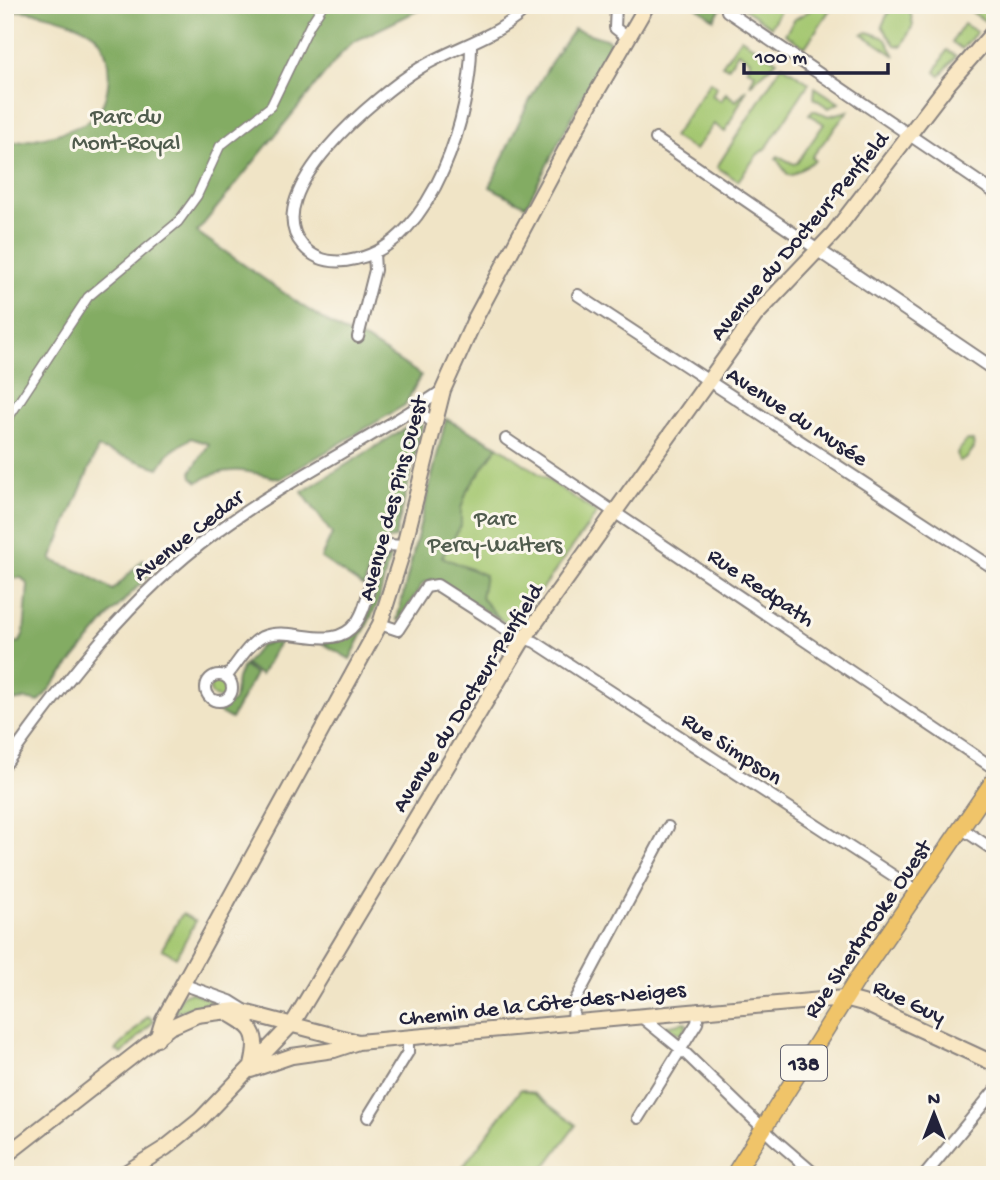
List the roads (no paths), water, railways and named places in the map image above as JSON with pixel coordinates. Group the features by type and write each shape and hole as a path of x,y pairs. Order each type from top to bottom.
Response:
{"main road":[{"name":"Avenue des Pins Ouest","path":"157,1039 163,1020 182,984 380,624 443,390 476,317 647,5"},
{"name":"Avenue du Docteur-Penfield","path":"122,1175 193,1127 293,1023 525,639 615,512 756,314 818,250 911,136 948,84 993,36"},
{"name":"Rue Sherbrooke Ouest","path":"733,1175 844,998 995,779"},
{"name":"Chemin de la Côte-des-Neiges","path":"5,1156 185,1020 222,1010 249,1012 358,1042 699,1009 844,998"},
{"name":"Rue Guy","path":"844,998 863,1003 995,1064"},
{"path":"222,1010 244,1023 254,1034 256,1046 250,1070"},
{"path":"250,1070 292,1056 334,1050 358,1042"}],"street":[{"path":"5,423 88,297 178,222 197,196 220,146 271,106 310,25 323,5"},
{"path":"471,43 467,97 450,156 420,209 391,241 374,253 339,262 312,255 300,243 293,228 292,211 297,195 316,163 362,113 420,68 512,20 530,5"},
{"path":"616,5 615,27 628,38"},
{"path":"727,11 995,193"},
{"path":"656,139 995,370"},
{"path":"358,337 376,265 374,253"},
{"name":"Avenue du Musée","path":"578,295 995,569"},
{"name":"Avenue Cedar","path":"5,765 120,620 172,568 232,521 443,390"},
{"path":"408,413 423,415 434,424"},
{"name":"Rue Redpath","path":"506,439 995,769"},
{"path":"226,677 250,646 263,637 282,633 328,637 350,629 360,614 381,552 389,545 403,546"},
{"name":"Rue Simpson","path":"380,624 398,630 426,587 435,584 917,891"},
{"path":"573,1021 574,1003 668,827"},
{"path":"961,828 995,851"},
{"name":"Chemin de la Côte-des-Neiges","path":"182,984 230,1000 249,1012"},
{"path":"638,1118 698,1021 699,1009"},
{"path":"639,1015 681,1048 816,1175"},
{"path":"368,1117 408,1052 408,1038"},
{"path":"925,1175 995,1090"}],"park label":[{"name":"Parc du Mont-Royal","path":"126,128"},
{"name":"Parc Percy-Walters","path":"495,530"}]}
